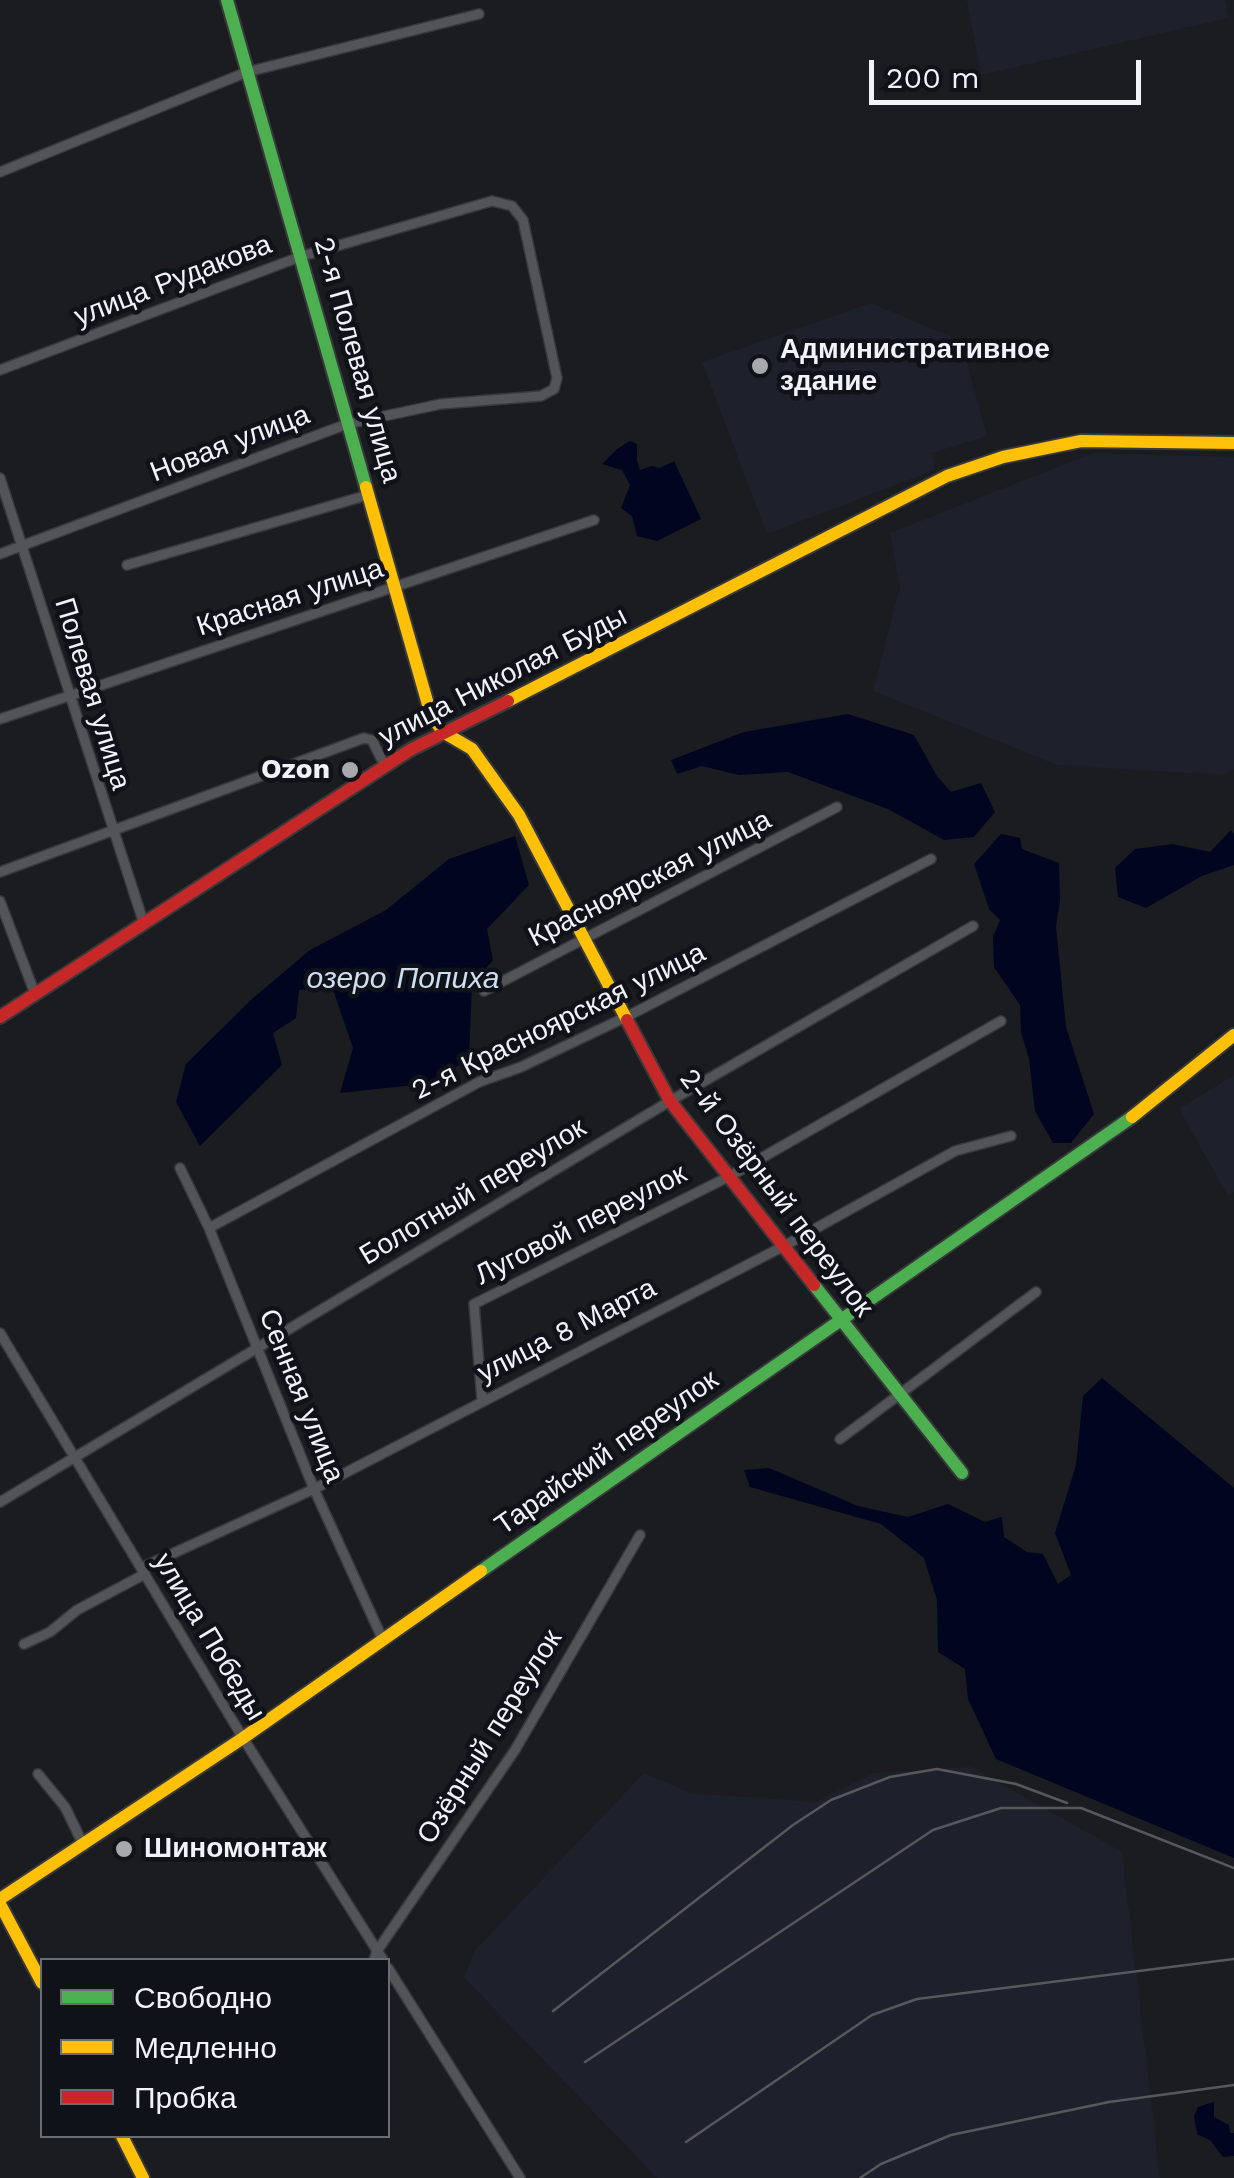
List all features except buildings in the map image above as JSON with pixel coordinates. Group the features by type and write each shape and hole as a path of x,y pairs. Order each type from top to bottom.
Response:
{"street":[{"name":"2-я Полевая улица","path":"227,0 431,716 443,732"},
{"path":"0,172 247,72 479,14"},
{"name":"улица Рудакова","path":"0,370 302,256 492,201 512,206 523,220 557,378 554,390 541,396"},
{"name":"Новая улица","path":"0,554 347,424 441,404 541,396"},
{"name":"улица Николая Буды","path":"0,1017 443,732 728,591 947,476 1003,457 1081,441 1234,443"},
{"name":"Полевая улица","path":"0,478 144,924"},
{"path":"127,565 368,495"},
{"name":"Красная улица","path":"0,719 594,520"},
{"name":"2-й Озёрный переулок","path":"443,732 472,749 520,815 670,1101 962,1473"},
{"path":"0,872 364,738 372,740 385,766"},
{"name":"Красноярская улица","path":"484,991 837,807"},
{"name":"2-я Красноярская улица","path":"209,1228 480,1082 626,1018 931,860"},
{"path":"0,902 35,994"},
{"name":"Болотный переулок","path":"0,1502 670,1101 973,926"},
{"name":"Луговой переулок","path":"482,1400 474,1304 730,1176 1001,1021"},
{"name":"Тарайский переулок","path":"0,1901 242,1738 1162,1096 1234,1035"},
{"name":"улица 8 Марта","path":"24,1644 50,1632 77,1610 143,1571 314,1489 784,1246 955,1150 1012,1136"},
{"name":"Сенная улица","path":"180,1168 209,1228 314,1489 383,1640"},
{"path":"840,1439 1036,1292"},
{"name":"улица Победы","path":"0,1333 378,1957"},
{"name":"Озёрный переулок","path":"378,1957 515,1750 640,1535"},
{"path":"38,1774 65,1807 84,1846"},
{"path":"0,1901 40,1979"},
{"path":"390,1971 520,2178"},
{"path":"123,2138 143,2178"}],"shaded area":[{"path":"967,0 1225,0 1228,18 981,75"},
{"path":"871,303 961,341 987,436 932,453 935,470 767,534 702,362"},
{"path":"1093,453 1234,457 1234,769 1224,775 1057,765 873,691 900,587 890,533"},
{"path":"1234,1075 1234,1192 1228,1196 1179,1109"},
{"path":"971,1767 1122,1852 1160,2178 657,2178 464,1977 476,1949 644,1773 690,1793 817,1802 873,1773"}],"water":[{"path":"630,441 637,444 640,470 660,468 674,461 701,519 657,541 637,536 632,516 621,508 630,485 622,470 602,464"},
{"path":"848,714 914,735 937,776 951,792 981,783 995,812 974,837 944,840 888,809 788,772 739,775 702,766 677,774 671,760 744,732"},
{"path":"1231,830 1234,865 1202,876 1146,908 1118,897 1115,868 1135,849 1173,844 1210,852"},
{"path":"1001,834 1020,838 1022,849 1059,863 1056,927 1066,1027 1094,1114 1071,1143 1053,1143 1035,1111 1020,1005 994,967 993,937 1000,920 989,909 974,864"},
{"name":"озеро Попиха","path":"515,836 529,885 487,929 493,960 472,985 469,1058 433,1083 340,1093 353,1048 332,987 299,990 296,1018 273,1033 282,1065 200,1146 176,1102 186,1064 252,999 310,950 386,910 449,859"},
{"path":"1102,1378 1234,1488 1234,1858 996,1759 968,1699 965,1669 938,1652 937,1600 924,1558 881,1524 750,1487 744,1470 769,1468 858,1506 908,1517 948,1504 985,1522 1002,1517 1004,1537 1027,1552 1043,1554 1058,1584 1071,1575 1055,1533 1076,1465 1083,1396"},
{"path":"1214,2102 1214,2117 1229,2125 1230,2133 1234,2133 1234,2156 1223,2157 1210,2140 1197,2134 1194,2116 1198,2107"}],"railway":[{"path":"553,2011 793,1825 831,1800 890,1777 937,1769 1016,1784 1067,1803"},
{"path":"585,2062 933,1830 1001,1808 1081,1808 1234,1868"},
{"path":"686,2142 872,2015 917,1999 1234,1959"},
{"path":"860,2178 881,2164 951,2135 1109,2102 1234,2085"}],"traffic: fast":[{"path":"227,0 366,487"},
{"path":"481,1571 1132,1117"},
{"path":"814,1285 962,1473"}],"traffic: slow":[{"path":"508,701 947,476 1003,457 1081,441 1234,443"},
{"path":"366,487 431,715 443,732 472,749 519,815 627,1020"},
{"path":"1132,1117 1234,1035"},
{"path":"0,1899 243,1738 481,1571"},
{"path":"0,1904 40,1979"},
{"path":"123,2138 143,2178"}],"traffic: jam":[{"path":"0,1017 410,750 508,701"},
{"path":"627,1020 670,1101 814,1285"}],"place":[{"name":"Административное здание","path":"760,366"},
{"name":"Ozon","path":"350,770"},
{"name":"Шиномонтаж","path":"124,1849"}]}
